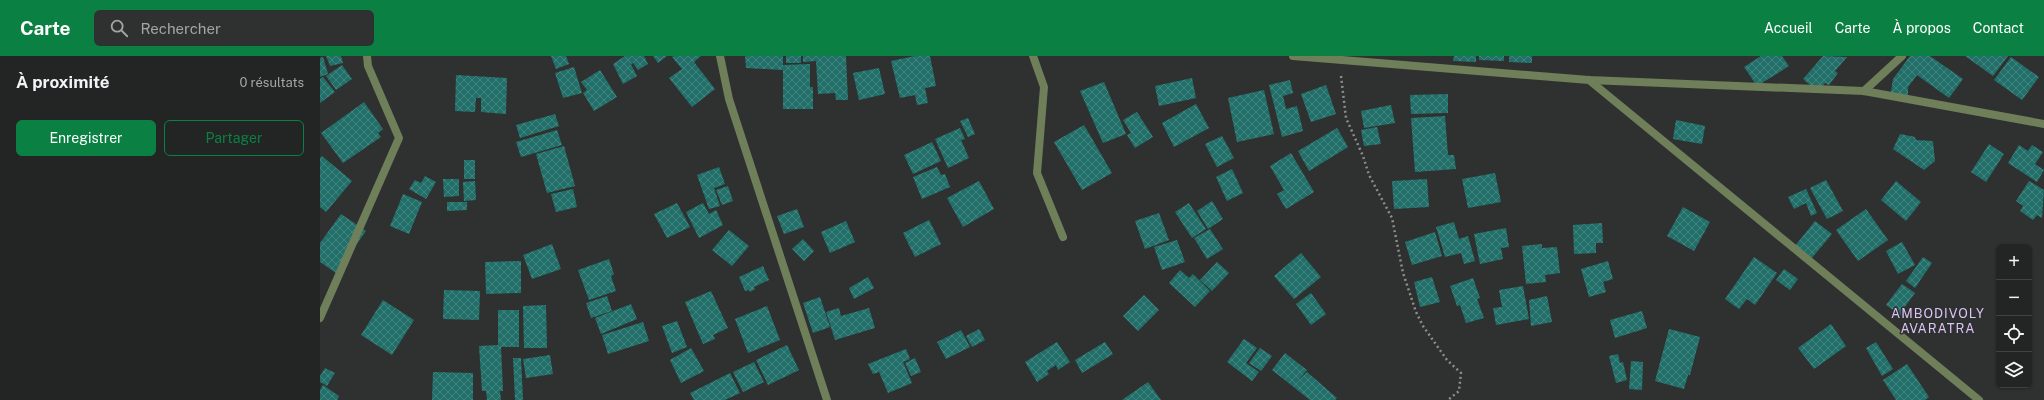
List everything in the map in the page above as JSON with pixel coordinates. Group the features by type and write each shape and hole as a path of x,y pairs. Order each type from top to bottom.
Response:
{"street":[{"path":"320,318 399,138 368,66 367,56"},
{"path":"720,56 729,99 827,400"},
{"path":"1032,56 1044,87 1037,173 1063,237"},
{"path":"1293,56 1589,80 1864,91 2044,124"},
{"path":"1864,91 1902,56"},
{"path":"1589,80 1979,400"}],"path":[{"path":"1342,60 1340,80 1346,118 1363,156 1369,175 1392,218 1404,273 1416,312 1423,326 1447,360 1461,373 1459,391 1448,400"}],"building":[{"path":"326,56 341,56 343,63 330,66"},
{"path":"551,56 566,56 569,64 556,69"},
{"path":"625,56 644,56 648,64 638,70 633,63 631,64 637,76 623,84 613,64"},
{"path":"653,56 667,56 658,63"},
{"path":"701,56 694,62 715,89 692,107 669,78 682,69 672,57"},
{"path":"745,56 783,56 783,65 810,64 810,87 813,87 813,109 783,109 783,70 746,68"},
{"path":"786,56 801,56 801,63 786,63"},
{"path":"803,56 846,56 848,100 836,100 835,93 818,94 816,61 803,62"},
{"path":"915,56 930,56 936,86 925,88 928,103 917,105 915,95 900,98 891,61"},
{"path":"1454,56 1476,56 1476,62 1453,61"},
{"path":"1479,56 1504,56 1504,61 1479,60"},
{"path":"1509,56 1532,56 1532,63 1509,62"},
{"path":"1761,56 1782,56 1789,66 1757,86 1744,67"},
{"path":"1823,56 1847,57 1835,71 1838,73 1829,85 1825,83 1818,92 1803,79"},
{"path":"1910,56 1930,56 1963,79 1949,98 1917,75 1908,87 1908,99 1890,98 1893,79"},
{"path":"1965,56 2008,56 1993,76"},
{"path":"323,57 328,74 320,77 320,58"},
{"path":"2011,57 2039,77 2022,100 1994,80"},
{"path":"342,65 352,79 336,90 326,76"},
{"path":"574,67 582,93 563,98 555,73"},
{"path":"879,68 885,94 859,100 853,73"},
{"path":"600,70 617,97 594,111 583,93 587,90 581,82"},
{"path":"456,75 507,78 506,114 481,112 481,98 476,98 475,112 455,111"},
{"path":"323,77 335,92 320,103 320,79"},
{"path":"1192,78 1196,98 1159,106 1155,86"},
{"path":"1290,80 1293,93 1283,96 1286,109 1297,106 1303,131 1282,137 1269,85"},
{"path":"1104,82 1126,134 1103,143 1080,91"},
{"path":"1326,85 1336,114 1311,122 1301,94"},
{"path":"1264,90 1274,134 1237,142 1228,98"},
{"path":"1448,94 1448,113 1411,114 1410,95"},
{"path":"364,102 383,129 378,133 381,137 343,163 321,133"},
{"path":"1196,104 1209,128 1174,147 1162,123"},
{"path":"1391,105 1395,123 1364,128 1361,111"},
{"path":"1137,112 1153,137 1135,148 1127,135 1131,133 1123,120"},
{"path":"555,114 559,126 520,138 516,125"},
{"path":"1445,116 1448,155 1454,155 1456,169 1415,172 1411,118"},
{"path":"968,118 975,134 968,137 960,121"},
{"path":"1676,120 1705,126 1702,144 1673,139"},
{"path":"1084,125 1112,173 1082,190 1054,142"},
{"path":"1377,127 1381,144 1364,146 1361,130"},
{"path":"960,128 965,139 961,140 969,158 948,168 935,139"},
{"path":"1337,128 1348,147 1309,171 1298,151"},
{"path":"557,130 562,145 521,157 516,142"},
{"path":"1900,134 1915,137 1916,140 1933,141 1935,161 1924,170 1893,149"},
{"path":"1222,136 1234,158 1217,167 1205,144"},
{"path":"932,142 941,161 913,174 904,155"},
{"path":"1989,144 2004,154 1986,182 1971,172"},
{"path":"2019,145 2028,151 2032,145 2043,152 2035,164 2044,170 2037,182 2008,163"},
{"path":"564,146 575,186 547,193 536,154"},
{"path":"1291,153 1314,192 1286,209 1277,194 1284,190 1270,166"},
{"path":"322,156 352,181 326,212 320,207 320,158"},
{"path":"464,160 475,160 475,179 464,179"},
{"path":"719,167 725,184 714,188 720,206 709,209 697,175"},
{"path":"937,167 941,175 945,174 950,187 922,199 913,177"},
{"path":"1232,169 1243,193 1227,201 1216,177"},
{"path":"1495,173 1501,202 1468,208 1462,179"},
{"path":"425,176 436,182 426,199 409,189 415,180 421,183"},
{"path":"443,179 459,179 459,196 444,197"},
{"path":"1427,179 1429,207 1394,209 1392,181"},
{"path":"1826,180 1843,211 1827,219 1810,188"},
{"path":"475,181 476,200 464,201 463,182"},
{"path":"979,181 994,209 963,227 947,198"},
{"path":"1896,181 1921,202 1906,221 1881,200"},
{"path":"2029,181 2044,190 2042,218 2037,215 2033,220 2020,211 2023,206 2016,201"},
{"path":"728,186 733,201 722,205 716,190"},
{"path":"573,189 577,207 556,212 551,194"},
{"path":"1806,189 1817,213 1811,216 1806,203 1794,209 1788,197"},
{"path":"403,194 422,202 409,234 390,226"},
{"path":"1212,201 1223,219 1208,229 1197,211"},
{"path":"447,202 467,202 467,210 447,211"},
{"path":"677,203 690,227 667,238 654,214"},
{"path":"703,203 709,214 716,210 723,225 699,238 686,212"},
{"path":"1189,203 1206,229 1192,238 1175,212"},
{"path":"1683,207 1710,222 1694,251 1667,236"},
{"path":"797,209 804,227 784,234 777,216"},
{"path":"1866,209 1888,240 1858,261 1836,230"},
{"path":"1159,213 1169,240 1145,249 1135,221"},
{"path":"341,214 366,231 336,273 320,262 320,243"},
{"path":"929,220 941,244 915,257 903,233"},
{"path":"846,221 855,242 830,253 821,232"},
{"path":"1815,221 1832,234 1811,259 1795,246"},
{"path":"1454,222 1459,239 1468,236 1475,261 1464,264 1461,253 1445,257 1436,227"},
{"path":"1602,223 1603,243 1596,243 1596,253 1574,254 1573,225"},
{"path":"1506,228 1509,247 1501,248 1503,259 1480,264 1474,234"},
{"path":"1210,229 1223,249 1207,259 1194,238"},
{"path":"729,230 749,246 732,266 712,250"},
{"path":"1435,232 1442,256 1412,265 1405,242"},
{"path":"803,239 814,251 804,261 792,249"},
{"path":"1177,240 1185,262 1162,270 1154,247"},
{"path":"1902,242 1915,265 1898,274 1886,251"},
{"path":"552,244 561,269 532,279 523,255"},
{"path":"1542,244 1542,248 1557,247 1560,273 1545,275 1546,282 1526,284 1522,246"},
{"path":"1301,253 1321,277 1294,299 1274,276"},
{"path":"1754,257 1777,273 1755,305 1747,299 1739,309 1725,299"},
{"path":"1923,257 1932,263 1915,288 1906,281"},
{"path":"609,259 614,274 611,276 616,291 589,300 578,270"},
{"path":"521,261 521,293 486,294 485,262"},
{"path":"1608,261 1613,279 1603,282 1606,292 1589,297 1581,269"},
{"path":"1217,262 1229,273 1212,291 1200,280"},
{"path":"763,266 769,280 754,287 755,289 750,292 749,290 745,291 739,277"},
{"path":"1784,269 1798,279 1790,290 1776,280"},
{"path":"1180,270 1189,278 1193,274 1210,291 1195,307 1169,283"},
{"path":"868,277 874,288 854,299 849,288"},
{"path":"1432,277 1440,302 1420,307 1414,282"},
{"path":"1473,278 1480,298 1477,299 1484,318 1466,323 1460,305 1457,306 1450,286"},
{"path":"1902,284 1915,293 1904,308 1907,311 1903,317 1886,305"},
{"path":"1523,286 1529,319 1496,325 1493,308 1502,307 1499,290"},
{"path":"444,290 480,291 479,320 443,319"},
{"path":"711,291 728,328 713,335 715,339 703,344 685,302"},
{"path":"1311,293 1326,314 1311,325 1296,304"},
{"path":"1144,295 1159,310 1138,331 1123,316"},
{"path":"607,296 612,311 591,318 586,303"},
{"path":"1547,296 1552,322 1531,326 1529,300"},
{"path":"820,297 830,327 813,333 803,303"},
{"path":"383,300 414,320 392,355 361,335"},
{"path":"631,304 637,319 601,334 595,318"},
{"path":"546,305 547,348 524,348 523,306"},
{"path":"767,306 780,340 748,353 735,319"},
{"path":"839,308 841,316 869,308 875,328 835,340 826,312"},
{"path":"498,310 519,310 519,347 501,347 503,391 500,391 501,400 487,400 486,391 482,391 479,346 498,345"},
{"path":"1642,311 1647,328 1615,338 1610,320"},
{"path":"677,321 687,347 672,353 662,326"},
{"path":"643,322 649,341 608,354 602,335"},
{"path":"1831,324 1846,346 1814,369 1798,348"},
{"path":"979,329 985,340 972,347 966,336"},
{"path":"1669,329 1700,337 1690,375 1688,375 1684,389 1655,381"},
{"path":"961,330 970,347 946,359 937,342"},
{"path":"1244,339 1257,348 1246,363 1259,372 1252,381 1227,362"},
{"path":"1057,342 1070,362 1058,370 1056,365 1047,371 1049,374 1037,382 1025,362"},
{"path":"1105,342 1113,354 1082,373 1075,360"},
{"path":"1876,342 1893,369 1882,376 1866,348"},
{"path":"787,345 799,370 768,385 756,360"},
{"path":"691,348 704,371 681,383 670,360"},
{"path":"1260,348 1272,356 1261,371 1249,363"},
{"path":"906,349 910,359 903,362 912,383 888,393 879,372 873,374 868,364"},
{"path":"1285,353 1307,370 1298,381 1307,372 1337,398 1335,400 1310,400 1272,370"},
{"path":"1618,354 1620,363 1623,362 1627,380 1616,383 1609,356"},
{"path":"550,355 553,374 526,378 523,359"},
{"path":"513,358 521,358 523,400 515,400"},
{"path":"915,358 921,372 911,376 905,363"},
{"path":"1631,361 1643,362 1642,390 1629,389"},
{"path":"754,362 764,382 743,392 733,372"},
{"path":"1907,364 1929,397 1925,400 1896,400 1883,380"},
{"path":"325,368 335,373 327,386 320,382 320,376"},
{"path":"433,372 473,373 473,400 432,400"},
{"path":"730,373 740,393 725,400 694,400 690,393"},
{"path":"1148,382 1161,400 1122,400"},
{"path":"323,385 339,396 337,400 320,400 320,390"}],"district":[{"name":"AMBODIVOLY AVARATRA","path":"1938,320"}]}
